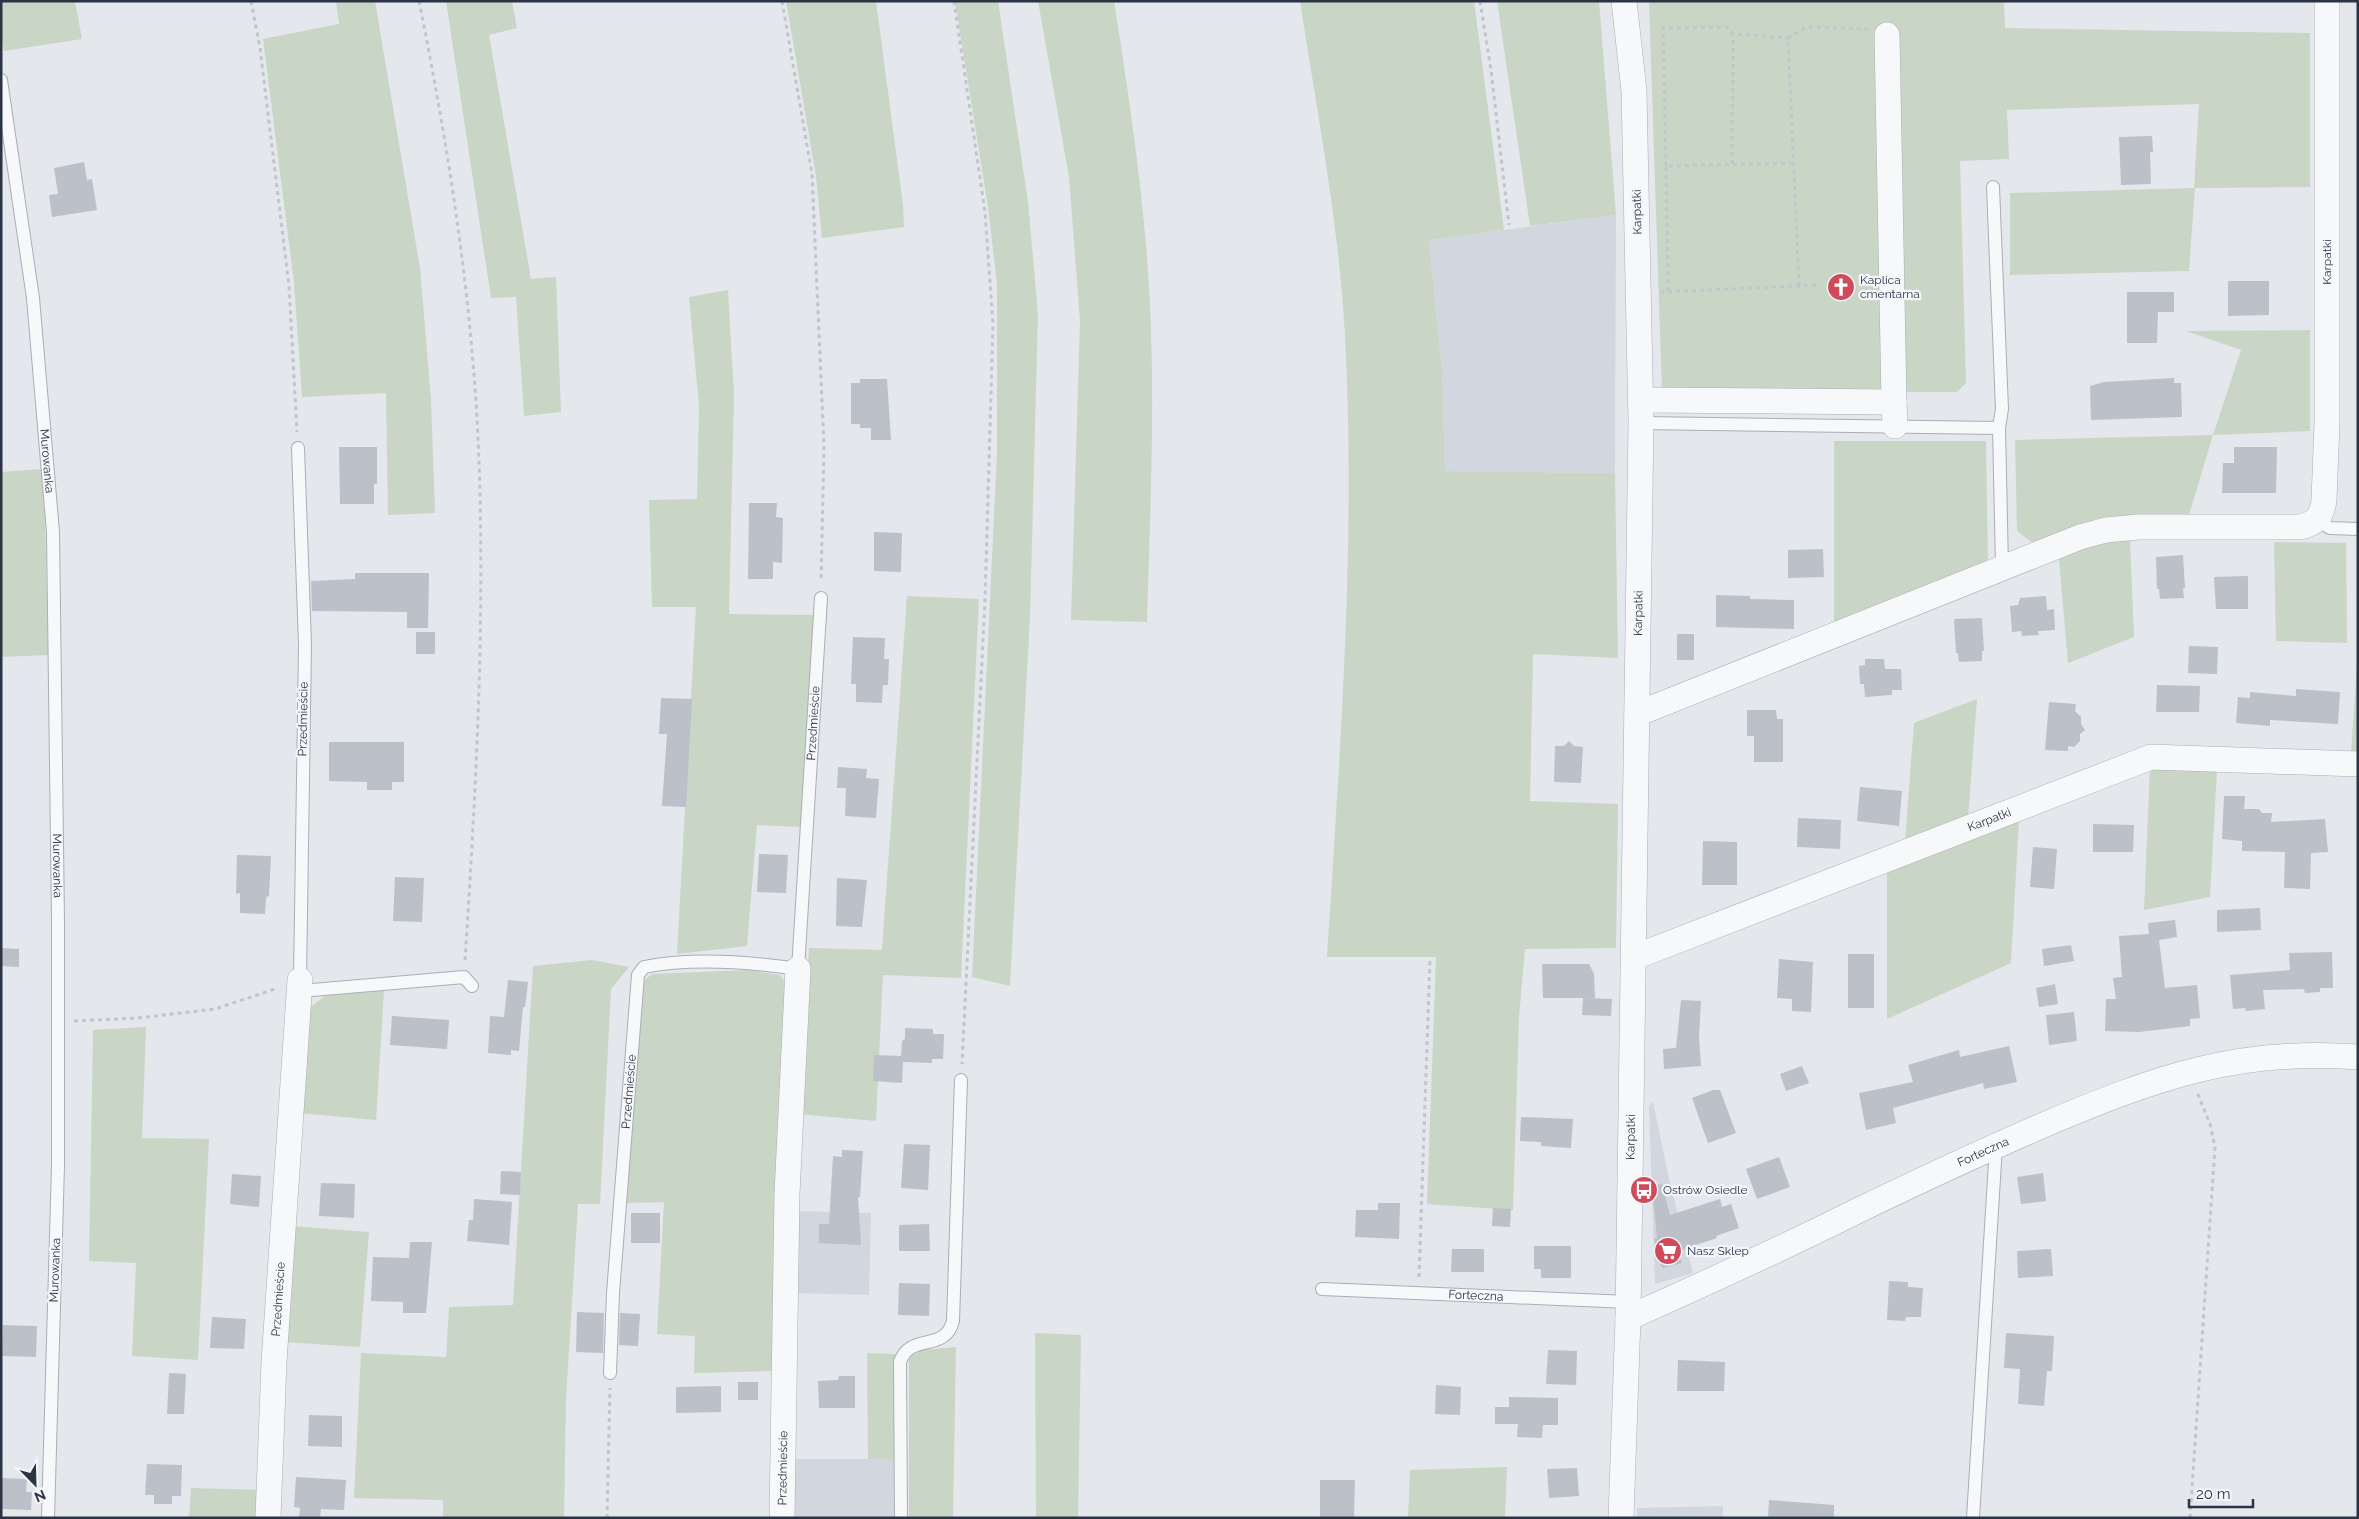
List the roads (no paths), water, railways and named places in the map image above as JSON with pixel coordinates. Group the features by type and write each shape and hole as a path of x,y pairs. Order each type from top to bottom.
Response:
{"street":[{"name":"Karpatki","path":"1621,1518 1629,1310 1641,412 1634,91 1624,1"},
{"name":"Karpatki","path":"2317,520 2323,512 2327,424 2327,1"},
{"path":"1641,412 1895,414 1887,35"},
{"path":"1638,714 2080,537 2106,530 2138,528 2299,527 2317,520"},
{"name":"Karpatki","path":"1635,957 2151,757 2358,764"},
{"name":"Przedmieście","path":"782,1518 787,1194 798,969"},
{"name":"Przedmieście","path":"268,1518 274,1362 300,986"},
{"name":"Forteczna","path":"1629,1310 2109,1097 2189,1070 2233,1062 2283,1056 2358,1057"}],"lane":[{"name":"Murowanka","path":"1,80 33,298 53,532 59,1021 58,1165 48,1518"},
{"path":"1993,187 2002,409 1999,428 2002,567"},
{"path":"1895,414 1999,428"},
{"name":"Przedmieście","path":"298,448 305,645 300,986"},
{"path":"2317,520 2330,528 2358,529"},
{"name":"Przedmieście","path":"610,1373 613,1293 638,975 644,967 658,964 747,962 798,969 821,598"},
{"path":"300,986 468,981"},
{"path":"901,1518 900,1362 906,1350 913,1346 940,1340 951,1328 953,1321 961,1080"},
{"path":"1973,1518 1996,1146"},
{"name":"Forteczna","path":"1322,1290 1418,1292 1629,1310"}],"place":[{"name":"Kaplica cmentarna","path":"1841,287"},
{"name":"Ostrów Osiedle","path":"1644,1190"},
{"name":"Nasz Sklep","path":"1668,1251"}]}
